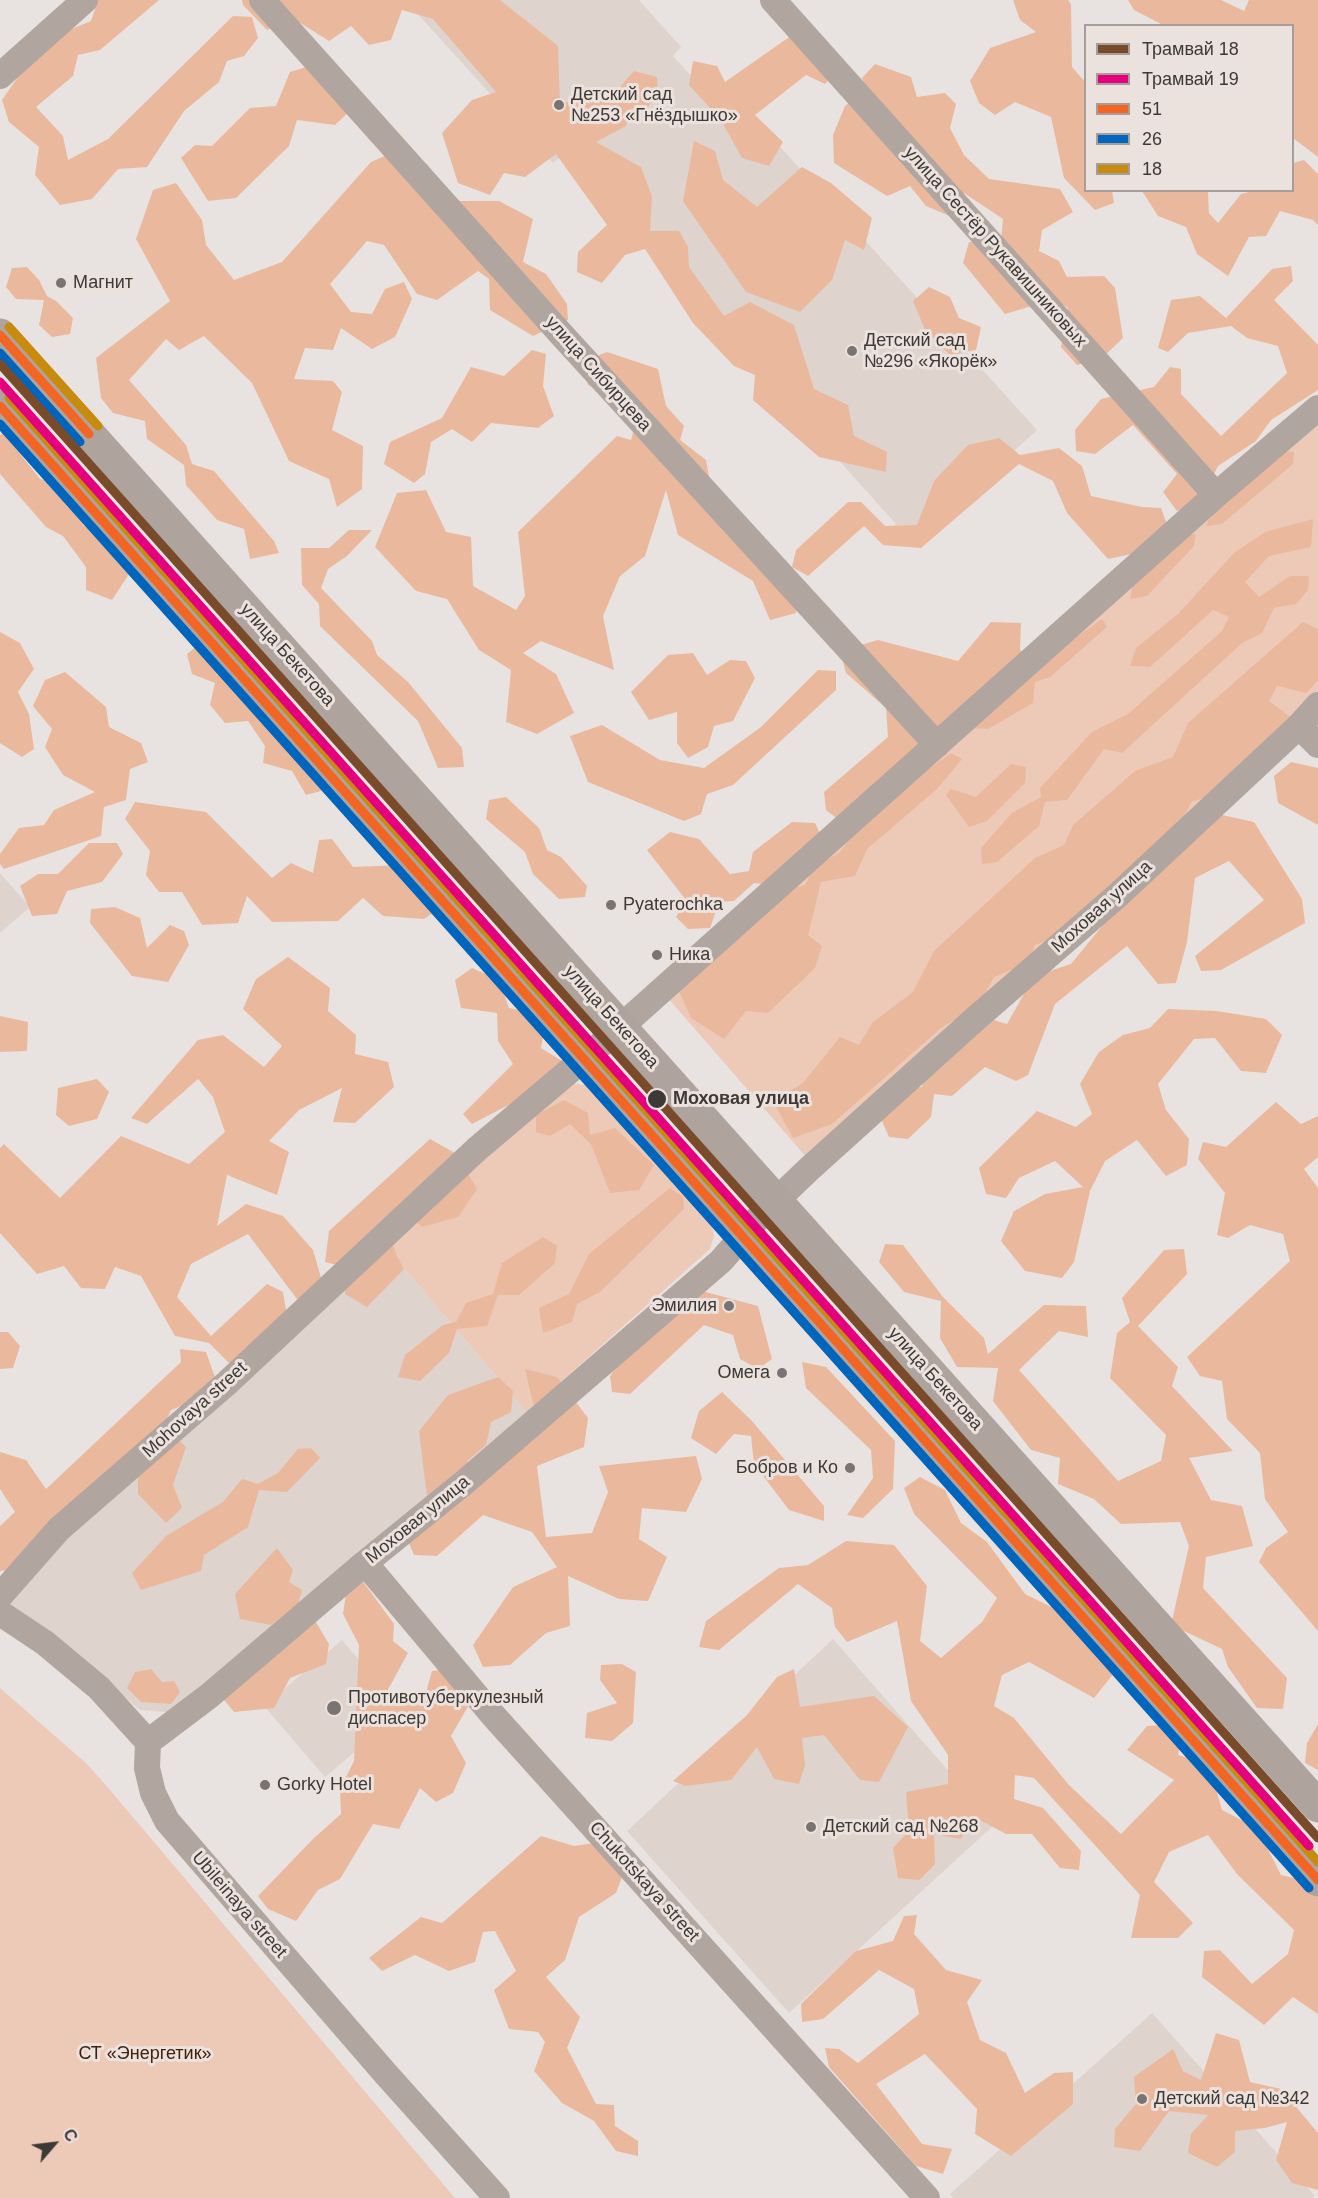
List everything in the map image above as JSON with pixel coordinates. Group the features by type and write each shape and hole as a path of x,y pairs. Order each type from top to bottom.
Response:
{"main road":[{"name":"улица Бекетова","path":"0,335 1318,1806"},
{"path":"0,406 1318,1880"}],"street":[{"path":"0,76 85,0"},
{"name":"улица Сибирцева","path":"262,0 561,334 937,745"},
{"name":"улица Сестёр Рукавишниковых","path":"773,0 1216,495"},
{"path":"0,1596 59,1529 227,1383 477,1149 584,1059 1216,495 1318,408"},
{"name":"Моховая улица","path":"148,1742 209,1696 465,1481 721,1261 775,1200 974,1020 1118,895 1299,726 1318,705"},
{"path":"1299,726 1318,745"},
{"name":"Chukotskaya street","path":"365,1563 491,1713 927,2198"},
{"path":"0,1613 45,1643 99,1688 148,1742"},
{"name":"Ubileinaya street","path":"148,1742 147,1767 153,1793 167,1821 385,2073 497,2198"}],"shaded area":[{"path":"98,0 159,0 100,50 78,55 73,76 36,107 63,136 68,160 108,139 233,16 252,17 258,38 244,56 227,61 219,82 184,111 147,167 118,169 92,199 60,205 35,175 39,147 9,122 2,100 43,41 91,21"},
{"path":"242,0 500,0 558,46 560,104 599,92 612,96 634,71 657,77 658,93 648,107 631,109 626,126 596,142 641,167 652,197 650,231 679,231 688,247 689,267 724,316 750,302 794,325 814,389 848,405 854,436 887,452 886,472 819,457 753,400 755,375 734,366 693,323 645,249 625,255 602,283 577,272 578,252 607,225 556,154 525,177 504,173 490,195 458,183 442,133 472,100 496,92 433,19 402,10 391,40 369,45 351,26 329,41 294,19 267,30 243,5"},
{"name":"Детский сад №296 «Якорёк»","path":"405,0 639,0 681,47 673,56 759,151 773,139 1037,430 909,546 892,527 896,524 564,154 553,163"},
{"path":"1013,0 1068,0 1071,4 1072,67 1084,81 1084,192 1112,192 1114,203 1095,210 1064,178 1051,117 1015,102 995,115 979,103 970,81 990,48 1036,32 1020,20"},
{"path":"1128,0 1221,0 1244,11 1249,0 1318,0 1318,157 1294,139 1294,24 1161,24 1134,10"},
{"path":"795,33 838,69 825,84 806,75 755,115 783,142 769,166 742,158 721,120 689,85 693,61 717,66 725,82"},
{"path":"323,62 354,107 335,125 297,120 289,146 236,198 208,201 181,158 195,145 212,146 250,108 276,106 290,72"},
{"path":"875,64 911,77 917,97 945,93 956,104 950,128 964,155 989,179 1060,189 1073,212 1042,230 1039,251 1059,261 1067,277 1104,276 1115,288 1123,338 1101,359 1077,365 1061,347 1068,308 1055,299 1005,314 963,263 969,242 1001,242 1003,219 964,193 952,217 926,206 910,186 887,196 834,163 833,135 845,106 866,89 862,78"},
{"path":"694,141 715,151 723,180 757,207 802,167 831,183 872,218 864,250 845,240 832,280 800,312 746,292 683,201"},
{"path":"403,148 428,165 446,201 499,201 533,219 523,262 546,274 567,304 568,320 533,336 490,310 489,279 478,271 437,300 417,294 384,245 367,241 330,284 351,312 372,314 385,289 404,282 412,299 395,337 372,349 341,328 333,350 305,348 294,379 333,381 342,392 332,430 363,446 362,489 337,507 329,479 289,461 252,383 204,336 179,350 166,339 129,380 186,445 192,464 214,471 274,541 279,553 250,559 244,529 217,520 186,485 184,465 147,439 145,421 113,413 101,398 96,358 170,301 136,239 153,190 176,183 202,220 206,245 234,280 282,262 371,162"},
{"path":"1304,160 1318,174 1318,225 1313,220 1280,211 1266,236 1249,237 1228,276 1197,254 1186,227 1158,216 1143,192 1208,192 1209,213 1218,223 1241,194 1294,192 1294,163"},
{"path":"1291,266 1293,281 1274,300 1318,345 1318,390 1271,420 1256,441 1218,466 1201,501 1177,511 1163,492 1177,474 1133,425 1095,454 1076,451 1075,430 1101,399 1154,387 1170,367 1181,369 1181,394 1221,436 1287,373 1278,346 1247,338 1231,326 1188,333 1168,352 1158,348 1171,300 1200,296 1226,318 1272,269"},
{"path":"27,267 39,280 47,296 56,301 73,318 70,334 52,337 39,325 44,300 16,299 6,287 12,268"},
{"path":"929,287 950,297 959,318 981,327 976,350 950,355 925,330 913,301"},
{"path":"532,350 546,354 543,386 554,416 538,428 491,423 472,442 452,429 431,442 425,474 414,483 384,464 390,442 442,418 471,367 504,376"},
{"path":"607,352 658,369 666,406 684,426 680,440 706,460 712,493 798,587 796,613 770,620 753,581 678,535 666,490 645,556 620,576 603,616 614,670 541,641 523,653 556,674 574,713 537,734 506,722 511,670 479,650 447,599 416,591 375,547 397,493 426,490 446,532 471,537 473,586 516,610 525,596 518,532 617,436 631,440 639,410 588,385 581,362"},
{"path":"12,425 21,428 20,454 40,479 63,485 80,503 83,525 118,539 129,574 112,600 86,590 86,567 63,536 46,527 0,474 0,435"},
{"path":"999,438 1020,455 1059,448 1082,466 1091,496 1142,507 1161,508 1169,530 1136,553 1108,559 1067,513 1053,481 1019,464 921,548 883,545 864,526 808,576 792,567 796,550 848,502 861,502 885,526 917,525 934,481 968,445"},
{"path":"1274,450 1294,452 1293,464 1222,524 1206,526 1219,495"},
{"path":"1313,519 1311,547 1269,556 1245,582 1259,597 1290,576 1309,576 1308,590 1296,604 1274,608 1262,633 1242,643 1122,753 1104,749 1067,800 1045,802 1039,826 997,862 982,864 981,848 1012,813 1041,797 1040,788 1092,732 1128,714 1222,631 1229,617 1213,610 1150,667 1130,666 1136,648 1178,614 1234,553 1265,532"},
{"path":"349,530 372,530 347,556 328,569 321,588 372,641 377,655 408,682 462,748 464,767 438,768 418,721 320,626 319,604 302,585 301,548 329,548"},
{"path":"1196,534 1194,546 1147,596 1130,599 1133,584 1180,535"},
{"path":"1102,619 1107,627 1050,677 1035,682 1033,703 988,729 934,726 909,766 844,824 826,810 824,792 888,737 886,708 846,673 840,651 878,640 958,661 991,622 1021,623 1020,650 1040,663"},
{"path":"1303,622 1318,629 1318,681 1306,693 1277,686 1269,701 1292,718 1296,739 1258,746 1216,794 1191,802 1179,828 1055,938 1035,945 1029,963 994,977 979,1005 941,1028 832,1124 793,1138 773,1101 803,1083 840,1037 859,1045 873,1022 913,992 934,951 1035,858 1064,845 1073,825 1135,771 1173,757 1188,723"},
{"path":"0,632 20,643 34,669 18,692 29,714 34,749 22,757 0,743"},
{"path":"203,641 219,651 217,675 238,678 325,790 306,795 292,771 263,763 265,746 248,721 225,723 210,705 215,683 192,674 187,654"},
{"path":"693,653 707,675 730,660 746,661 755,678 733,721 714,726 708,747 688,758 677,743 677,712 649,720 631,692 668,655"},
{"path":"818,670 836,671 836,690 733,785 707,794 701,814 684,821 588,782 570,736 602,725 660,760 704,768 761,727"},
{"path":"65,672 106,707 109,727 141,743 148,762 130,769 126,800 104,807 101,836 4,869 0,864 0,854 19,828 44,825 54,810 95,792 63,775 45,747 52,729 33,706 45,680"},
{"path":"951,753 962,759 937,789 867,849 855,876 821,882 808,935 822,946 815,968 768,1013 746,1011 724,1039 691,1018 679,991 784,890 805,885 814,867 839,853 866,817"},
{"path":"1291,762 1318,768 1318,825 1278,803 1274,776"},
{"path":"1011,764 1026,767 1025,783 987,821 969,827 946,795 951,789 976,797"},
{"path":"506,797 539,828 547,850 561,857 587,886 585,897 559,899 533,874 525,852 486,819 489,800"},
{"path":"135,802 206,812 272,878 291,863 313,873 319,840 332,839 353,867 403,865 436,911 424,919 383,916 363,898 338,921 272,922 247,896 238,923 202,925 182,892 159,892 146,875 150,851 125,819"},
{"path":"1222,815 1254,822 1302,899 1305,923 1221,970 1201,971 1195,956 1264,900 1229,861 1195,878 1187,942 1176,983 1158,984 1127,946 1055,1004 1028,1075 1016,1081 985,1067 952,1096 934,1094 931,1117 908,1139 889,1137 881,1119 904,1089 922,1087 925,1071 984,1017 1007,1024 1034,976 1071,964 1134,887"},
{"path":"792,822 815,823 822,838 770,885 754,883 734,901 719,902 710,928 688,929 676,917 686,900 647,850 670,832 699,839 730,874 749,871 753,852"},
{"path":"89,843 117,843 123,854 102,882 67,891 57,914 32,916 20,886 38,874 58,874"},
{"path":"0,873 30,907 0,933"},
{"path":"115,907 140,918 147,948 170,925 184,931 189,945 168,982 132,976 90,923 91,909"},
{"path":"288,957 330,988 328,1011 356,1035 355,1054 388,1062 394,1087 355,1123 333,1122 342,1088 299,1110 269,1141 289,1152 277,1195 227,1175 217,1226 246,1204 283,1216 313,1250 324,1288 303,1307 248,1234 191,1264 177,1297 211,1336 267,1284 283,1292 288,1322 229,1363 209,1343 175,1336 141,1276 115,1267 105,1289 81,1288 64,1266 37,1274 0,1233 0,1148 4,1144 60,1198 121,1136 189,1164 225,1132 213,1097 198,1079 147,1124 131,1118 198,1040 223,1035 264,1067 282,1046 243,1009 256,979"},
{"path":"472,968 499,980 509,1008 547,1015 541,1048 562,1061 543,1087 472,1124 463,1114 513,1064 498,1041 497,1013 461,1008 455,980"},
{"path":"1168,1009 1217,1011 1266,1019 1282,1035 1266,1073 1241,1071 1215,1038 1194,1039 1158,1084 1166,1110 1189,1139 1187,1165 1166,1176 1137,1140 1105,1161 1090,1191 1074,1262 1062,1278 1025,1271 1001,1241 1014,1211 1045,1194 1083,1187 1055,1161 1019,1178 1006,1198 986,1194 979,1168 1037,1111 1076,1127 1092,1114 1080,1084 1099,1052 1123,1035 1150,1028"},
{"path":"0,1016 28,1022 27,1051 0,1052"},
{"path":"97,1079 109,1092 97,1119 69,1126 56,1115 58,1088"},
{"path":"564,1100 588,1113 590,1135 615,1128 654,1165 639,1190 610,1193 591,1144 570,1124 550,1136 536,1132 536,1115"},
{"path":"1276,1102 1301,1124 1318,1116 1318,1157 1304,1169 1318,1188 1318,1631 1259,1562 1266,1548 1288,1532 1265,1499 1260,1453 1227,1419 1222,1381 1200,1376 1187,1357 1290,1261 1283,1234 1250,1225 1228,1238 1217,1235 1225,1193 1198,1159 1203,1142 1226,1147"},
{"path":"430,1139 455,1153 477,1189 458,1217 422,1227 404,1209 386,1227 404,1269 367,1307 345,1294 345,1267 325,1262 329,1231"},
{"path":"670,1188 683,1197 684,1209 600,1292 577,1304 572,1322 543,1333 539,1308 569,1294 589,1254"},
{"path":"543,1237 557,1246 555,1263 519,1295 498,1295 487,1326 457,1329 449,1353 420,1381 398,1377 405,1355 443,1325 456,1322 466,1303 493,1294 502,1263"},
{"path":"885,1244 903,1245 943,1297 984,1338 988,1354 1044,1305 1086,1306 1088,1337 1059,1331 1019,1370 1118,1481 1161,1461 1166,1435 1110,1378 1117,1333 1130,1322 1122,1298 1164,1250 1184,1249 1187,1274 1138,1326 1178,1367 1172,1386 1233,1451 1189,1458 1211,1500 1242,1506 1253,1546 1206,1557 1203,1588 1287,1678 1283,1709 1257,1708 1228,1667 1222,1649 1171,1625 1189,1546 1180,1522 1121,1524 1094,1499 1058,1484 1060,1458 1031,1450 993,1401 998,1368 957,1367 940,1338 941,1301 904,1292 879,1262"},
{"path":"385,1246 527,1412 201,1691 167,1712 140,1710 8,1605 59,1534"},
{"path":"698,1290 758,1306 772,1359 758,1369 740,1359 733,1335 704,1325 630,1394 612,1392 610,1376 641,1334"},
{"path":"0,1332 8,1332 20,1346 13,1368 0,1369"},
{"path":"180,1349 206,1352 220,1391 171,1410 159,1436 18,1569 0,1571 0,1526 15,1512 0,1489 0,1452 26,1460 46,1489 181,1362"},
{"path":"802,1362 826,1367 895,1441 893,1489 863,1518 847,1515 873,1478 871,1450 806,1388"},
{"path":"525,1369 557,1377 588,1418 584,1447 537,1466 546,1537 592,1533 608,1492 599,1466 696,1456 702,1479 686,1512 642,1508 639,1539 667,1557 648,1601 619,1599 568,1576 570,1626 546,1633 510,1665 483,1667 473,1645 513,1587 557,1567 532,1532 483,1515 437,1556 414,1555 404,1531 428,1505 419,1431 448,1395 498,1377 513,1391 511,1412 491,1422 486,1445 467,1461 482,1476 539,1428"},
{"path":"722,1392 752,1421 824,1506 824,1521 789,1510 754,1464 751,1436 734,1434 716,1454 691,1438 699,1411"},
{"path":"175,1437 186,1447 173,1485 182,1508 166,1523 138,1494 138,1461"},
{"path":"311,1448 320,1458 287,1492 259,1490 248,1527 204,1555 201,1571 141,1590 132,1573 166,1536 223,1502 242,1479 258,1484 278,1473 298,1449"},
{"path":"920,1477 945,1490 961,1523 987,1542 1025,1594 1072,1617 1118,1668 1094,1698 1029,1662 1002,1675 994,1706 1014,1718 1069,1785 1121,1834 1174,1780 1127,1750 1147,1726 1167,1725 1181,1738 1178,1755 1209,1764 1222,1810 1257,1828 1281,1875 1315,1883 1318,1887 1318,2014 1293,1997 1264,2025 1202,1977 1204,1951 1220,1950 1252,1984 1288,1954 1294,1930 1237,1874 1208,1835 1169,1852 1154,1882 1193,1923 1178,1938 1131,1938 1140,1895 1034,1778 1015,1775 1014,1799 1043,1808 1081,1851 1079,1870 1060,1868 1032,1834 1006,1834 978,1819 960,1839 934,1834 935,1864 919,1880 898,1878 893,1848 909,1831 906,1792 948,1784 948,1755 911,1701 897,1621 847,1642 835,1627 832,1608 798,1584 719,1650 699,1647 706,1621 779,1568 808,1565 846,1541 894,1545 927,1586 920,1641 941,1658 982,1622 997,1598 914,1514 904,1488"},
{"path":"277,1548 293,1570 289,1582 302,1590 298,1604 271,1625 240,1619 235,1594"},
{"path":"362,1580 394,1624 393,1641 408,1653 385,1695 424,1699 432,1671 460,1668 481,1684 451,1736 466,1763 453,1793 436,1802 420,1788 399,1829 373,1824 340,1879 318,1890 296,1921 268,1909 258,1896 314,1838 341,1814 340,1789 354,1761 359,1645 343,1614 347,1587"},
{"path":"314,1619 329,1644 326,1664 290,1678 274,1708 234,1712 220,1695"},
{"name":"Детский сад №268","path":"833,1639 995,1824 789,2013 627,1831"},
{"name":"Противотуберкулезный диспасер","path":"342,1640 403,1711 325,1777 264,1706"},
{"path":"622,1664 636,1672 633,1723 612,1741 585,1738 587,1713 617,1703 600,1680 601,1665"},
{"path":"151,1669 162,1682 174,1681 180,1692 171,1704 141,1702 127,1688 135,1672"},
{"path":"794,1669 800,1707 874,1696 908,1727 879,1782 860,1780 824,1735 802,1738 805,1765 799,1784 774,1779 757,1747 731,1780 686,1786 673,1781 747,1715 777,1677"},
{"path":"1318,1724 1318,1770 1305,1763 1307,1743"},
{"path":"541,1836 574,1846 601,1842 625,1869 616,1893 579,1917 565,1960 546,1977 580,2017 567,2048 596,2104 614,2105 615,2126 638,2141 638,2156 616,2151 594,2121 562,2103 534,2071 545,2042 538,2032 509,2029 494,1990 516,1971 495,1931 483,1932 475,1962 449,1971 415,1955 382,1971 369,1958 421,1917 442,1923"},
{"path":"917,1915 914,1934 946,1970 982,1980 967,2002 980,2040 1006,2053 1025,2093 1054,2073 1073,2072 1073,2104 1011,2156 975,2134 977,2109 925,2054 876,2084 922,2144 952,2149 943,2174 916,2166 829,2067 825,2048 839,2049 858,2063 919,2014 914,1989 879,1970 823,2019 802,2022 801,2004 856,1951 893,1941 904,1916"},
{"name":"Детский сад №342","path":"1152,2013 1315,2196 1312,2198 954,2198 950,2194"},
{"path":"1216,2033 1239,2040 1250,2082 1281,2089 1318,2133 1318,2190 1292,2183 1276,2160 1287,2122 1265,2128 1235,2131 1235,2152 1217,2167 1188,2153 1191,2134 1208,2115 1169,2111 1140,2151 1114,2147 1115,2129 1136,2104 1134,2077 1173,2049 1183,2071 1201,2080"}],"green space":[{"path":"1318,419 1318,691 1114,889 807,1158 667,997"},
{"path":"572,1083 589,1086 710,1218 714,1236 710,1249 527,1412 385,1246"},
{"name":"СТ «Энергетик»","path":"0,1688 87,1764 455,2198 0,2198"}],"tram line":[{"name":"18","path":"0,364 1318,1838"},
{"name":"19","path":"0,382 1309,1846"}],"transit line":[{"name":"18","path":"9,327 98,426"},
{"name":"51","path":"0,335 89,434"},
{"name":"26","path":"0,353 80,442"},
{"name":"18","path":"9,398 1318,1862"},
{"name":"51","path":"0,406 1318,1880"},
{"name":"26","path":"0,424 1309,1888"}],"place":[{"name":"Детский сад №253 «Гнёздышко»","path":"559,105"},
{"name":"Магнит","path":"61,283"},
{"name":"Детский сад №296 «Якорёк»","path":"852,351"},
{"name":"Pyaterochka","path":"611,905"},
{"name":"Ника","path":"657,955"},
{"name":"Моховая улица","path":"657,1099"},
{"name":"Эмилия","path":"729,1306"},
{"name":"Омега","path":"782,1373"},
{"name":"Бобров и Ко","path":"850,1468"},
{"name":"Противотуберкулезный диспасер","path":"334,1708"},
{"name":"Gorky Hotel","path":"265,1785"},
{"name":"Детский сад №268","path":"811,1827"},
{"name":"Детский сад №342","path":"1142,2099"}]}
